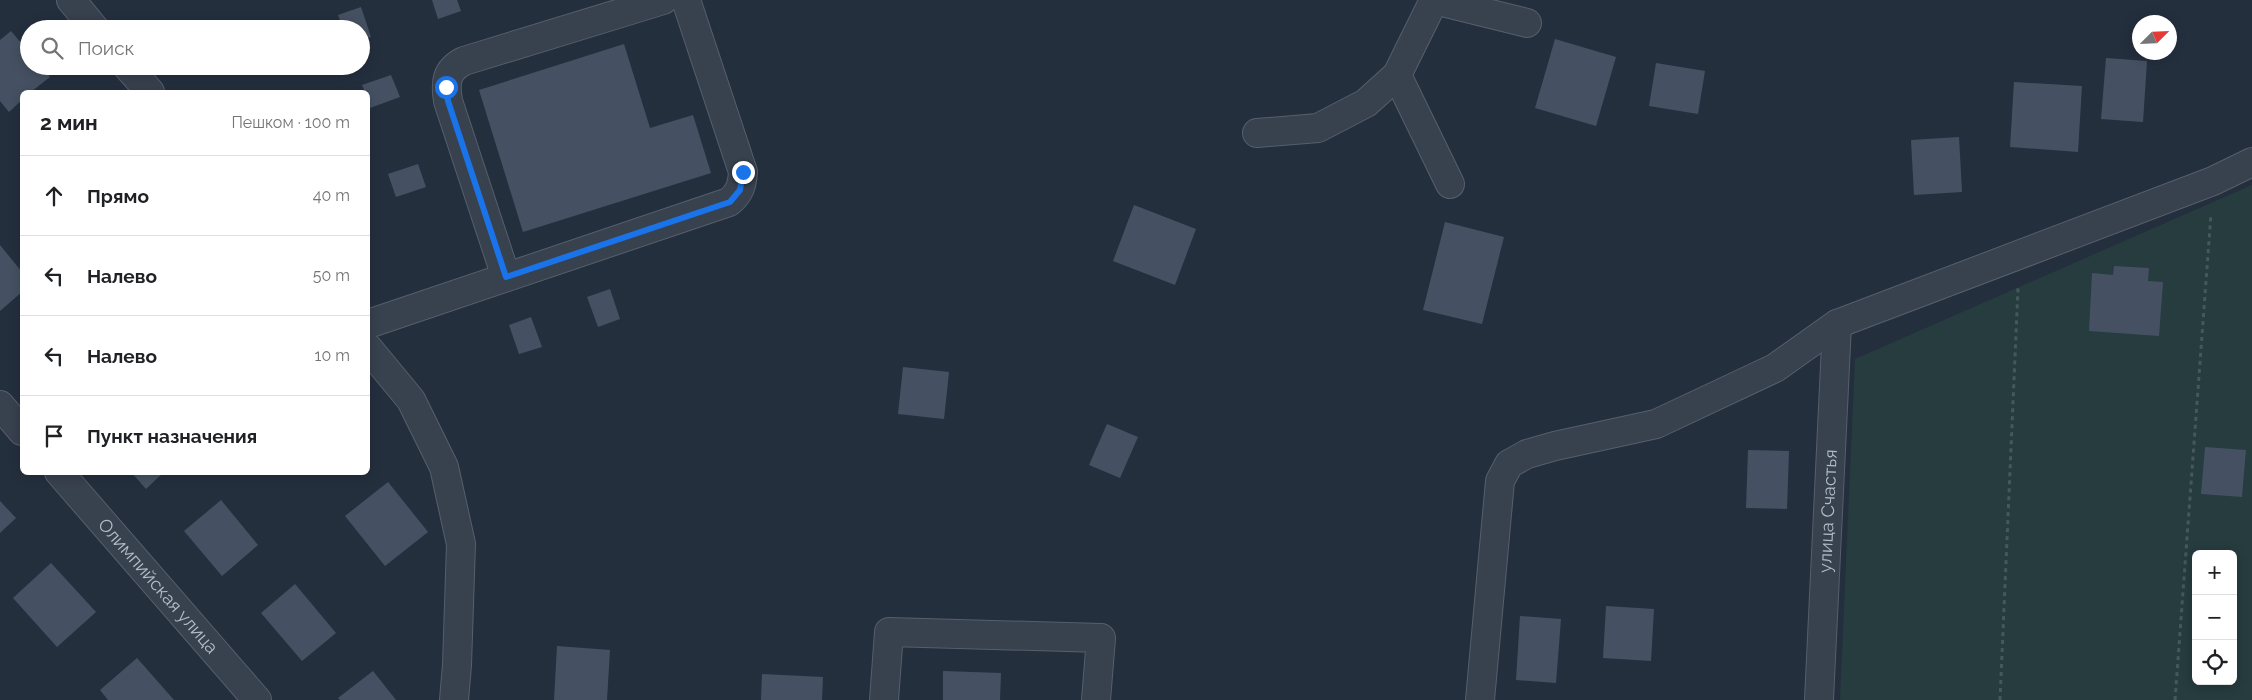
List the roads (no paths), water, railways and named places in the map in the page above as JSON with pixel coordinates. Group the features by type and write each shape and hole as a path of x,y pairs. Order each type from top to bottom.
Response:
{"street":[{"path":"71,0 88,20"},
{"path":"506,277 448,101 446,87 448,73 454,66 464,61 663,0"},
{"path":"370,323 730,202 740,190 743,172 686,0"},
{"path":"1257,133 1318,128 1366,103 1397,75 1434,0 1527,22"},
{"path":"135,75 148,90"},
{"path":"1397,75 1450,184"},
{"path":"1480,700 1500,481 1509,464 1527,454 1555,446 1656,424 1775,368 1837,324 2213,181 2252,162"},
{"name":"улица Счастья","path":"1819,700 1837,324"},
{"path":"370,350 411,400 444,466 461,544 458,665 454,700"},
{"path":"0,405 20,429"},
{"name":"Олимпийская улица","path":"62,475 257,700"},
{"path":"884,700 889,632 1101,638 1096,700"}]}
